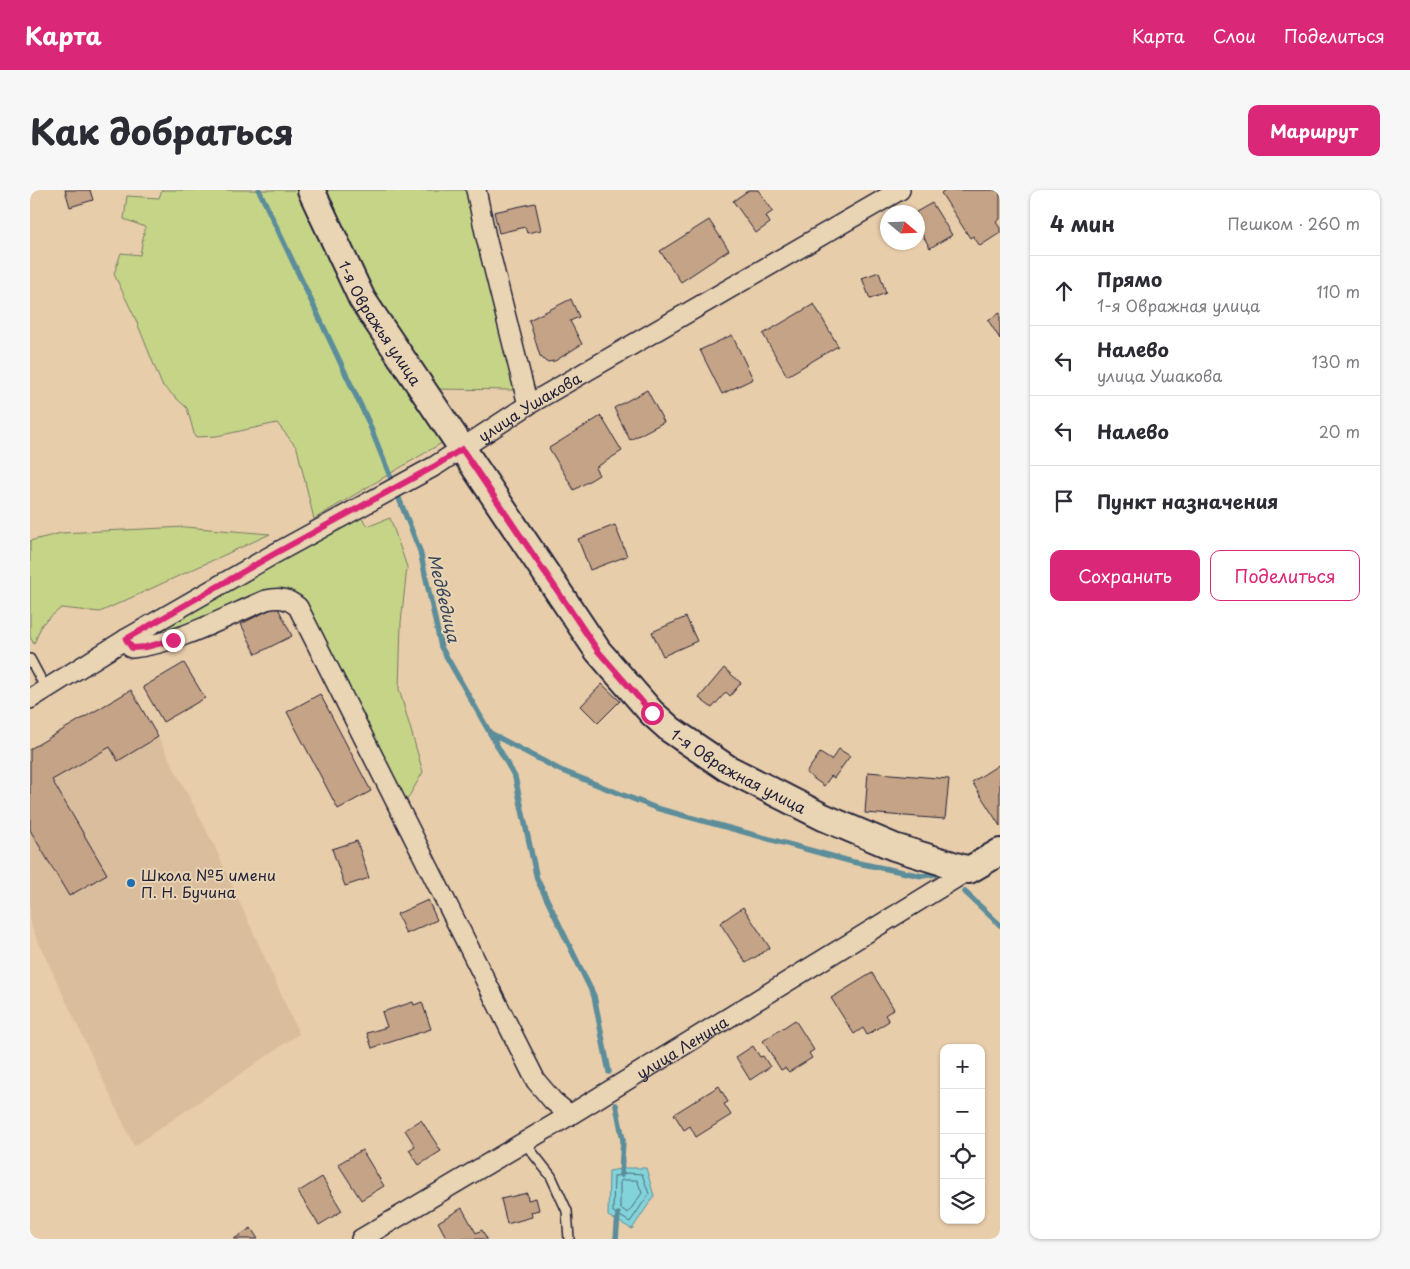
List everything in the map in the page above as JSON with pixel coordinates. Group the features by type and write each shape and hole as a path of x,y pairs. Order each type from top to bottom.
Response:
{"street":[{"name":"1-я Овражья улица","path":"312,190 362,299 462,449"},
{"path":"476,190 528,405"},
{"name":"улица Ушакова","path":"30,699 126,639 274,554 435,466 528,405 900,190"},
{"name":"1-я Овражная улица","path":"462,449 598,651 652,713 671,730 727,768 823,817 894,846 969,870"},
{"path":"126,639 132,648 146,647 173,640 266,600 280,597 298,607 536,1081 553,1101 570,1115"},
{"name":"улица Ленина","path":"361,1239 570,1115 1000,852"}],"lane":[{"path":"30,659 46,689"},
{"path":"524,1142 551,1176 567,1211 569,1239"}],"shaded area":[{"name":"Школа №5 имени П. Н. Бучина","path":"131,690 158,737 213,843 299,1034 134,1146 30,924 30,749"}],"green space":[{"path":"162,190 299,190 445,441 314,519 297,448 277,423 217,436 195,437 187,408 162,385 136,320 114,274 121,253 140,255 145,227 124,219 127,196 159,198"},
{"path":"323,190 470,190 517,390 432,389 371,294"},
{"path":"360,517 369,526 390,518 407,567 401,623 399,689 423,772 404,805 291,596 172,636 137,636"},
{"path":"185,527 270,534 100,612 61,608 42,624 34,644 30,637 30,541 61,533"}],"water":[{"path":"626,1168 646,1168 654,1196 632,1229 608,1216 609,1171"}],"building":[{"path":"65,190 90,190 93,200 70,207"},
{"path":"749,190 758,190 773,211 766,216 770,223 756,233 733,201"},
{"path":"945,190 1000,190 1000,219 996,222 1000,228 1000,233 980,246 973,236 970,238 941,193"},
{"path":"535,203 541,230 527,233 525,227 499,233 494,212"},
{"path":"932,203 952,235 930,248 925,239 925,207"},
{"path":"709,220 729,250 681,282 660,251"},
{"path":"879,272 886,293 870,299 862,278"},
{"path":"571,299 579,317 570,321 582,344 555,361 546,362 540,356 529,320"},
{"path":"814,304 838,346 787,376 763,334"},
{"path":"1000,313 1000,339 988,320"},
{"path":"732,335 753,379 722,394 700,350"},
{"path":"647,390 664,422 630,440 614,408"},
{"path":"601,416 622,451 595,468 599,475 574,490 549,448"},
{"path":"615,525 627,556 590,570 578,539"},
{"path":"277,606 292,636 256,654 241,624"},
{"path":"686,617 697,641 663,656 652,632"},
{"path":"184,663 205,698 163,722 143,687"},
{"path":"724,668 741,683 730,696 726,692 712,708 699,698"},
{"path":"602,684 620,701 598,723 581,706"},
{"path":"131,690 158,737 118,761 110,747 52,780 107,874 69,896 30,830 30,749"},
{"path":"320,694 371,791 338,809 287,712"},
{"path":"839,749 850,756 834,778 831,776 824,786 806,773 820,753 831,760"},
{"path":"1000,764 1000,826 972,782"},
{"path":"868,772 949,779 945,819 865,813"},
{"path":"357,841 369,878 345,886 332,849"},
{"path":"428,900 437,920 406,934 397,914"},
{"path":"743,907 770,948 746,963 720,923"},
{"path":"872,973 894,1009 885,1015 889,1021 867,1035 863,1028 854,1034 831,998"},
{"path":"413,1002 414,1005 422,1002 431,1029 372,1048 367,1033 387,1027 382,1012"},
{"path":"795,1020 814,1050 809,1053 812,1058 789,1072 785,1068 781,1070 763,1041"},
{"path":"753,1046 770,1067 750,1080 736,1057"},
{"path":"719,1086 728,1102 724,1104 731,1115 696,1137 690,1126 684,1130 674,1114"},
{"path":"421,1120 441,1151 419,1165 409,1150 415,1146 405,1130"},
{"path":"362,1150 384,1186 361,1200 338,1164"},
{"path":"322,1177 342,1211 319,1225 298,1192"},
{"path":"527,1193 528,1200 536,1198 539,1210 531,1212 532,1217 507,1224 501,1199"},
{"path":"462,1208 476,1233 482,1230 487,1239 447,1239 438,1222"},
{"path":"251,1228 258,1239 234,1239"}],"waterway":[{"name":"Медведица","path":"259,190 368,421 420,551 441,647 515,777 537,879 594,996 609,1072"},
{"path":"490,733 560,770 656,808 853,862 922,876 942,873"},
{"path":"965,892 1000,925"},
{"name":"Медведица","path":"616,1105 623,1140 621,1175"},
{"name":"Медведица","path":"616,1239 618,1214"}],"place":[{"name":"Школа №5 имени П. Н. Бучина","path":"131,883"}],"route":[{"path":"173,640 146,647 132,648 126,639 274,554 377,499 462,449 598,651 652,713"}]}
